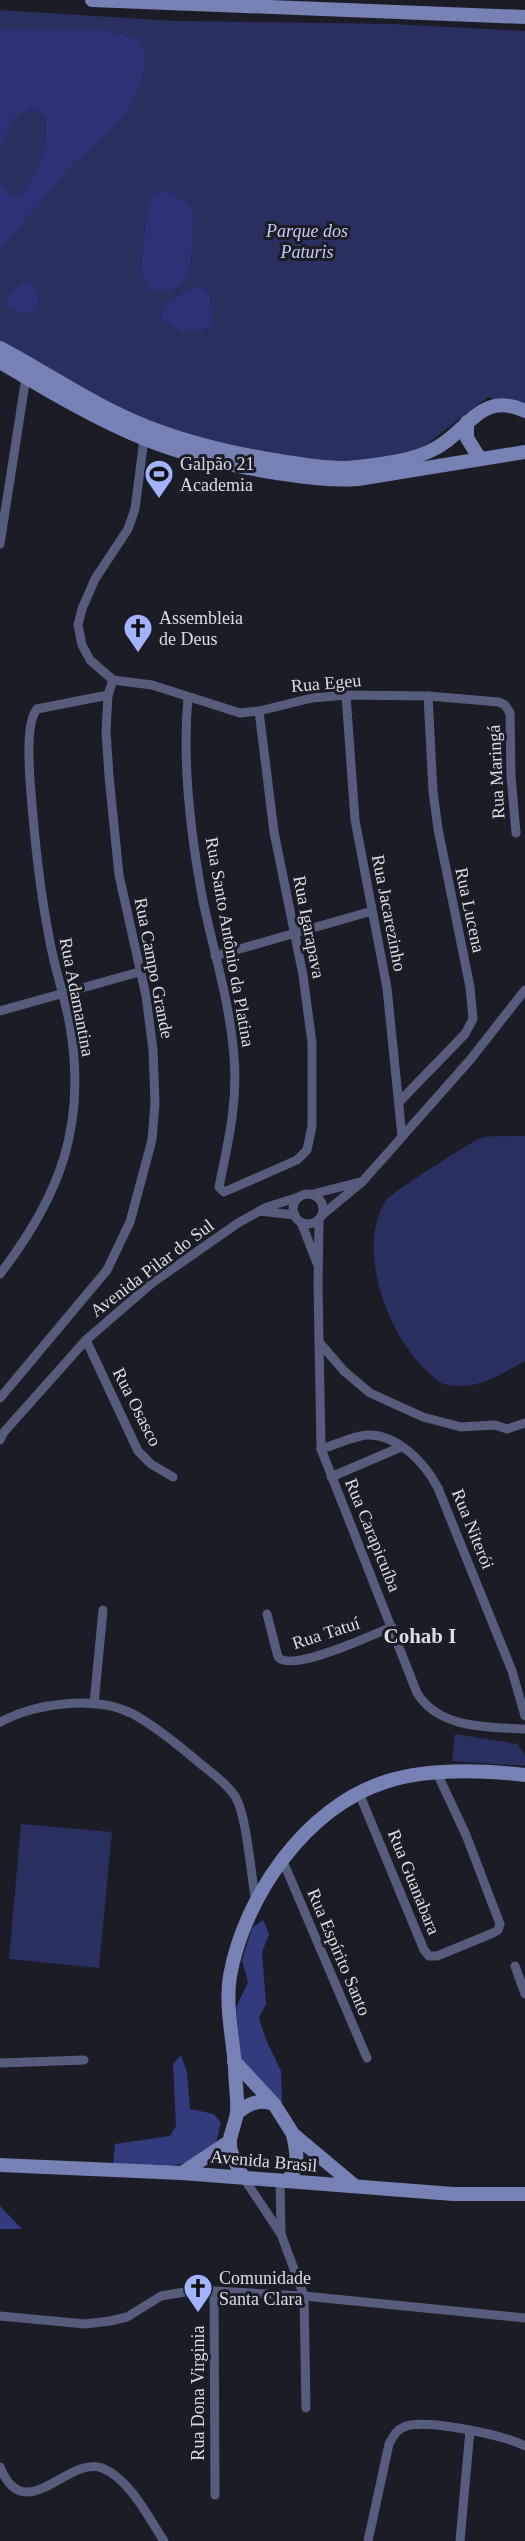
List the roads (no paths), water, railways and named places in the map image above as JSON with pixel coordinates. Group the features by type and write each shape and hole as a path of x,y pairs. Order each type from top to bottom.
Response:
{"main road":[{"path":"92,0 525,17"},
{"path":"0,348 148,427 247,456 326,467 357,467 418,457 439,447 466,422 487,408 500,404 513,405 525,411"},
{"path":"0,362 144,439 244,468 334,480 358,479 521,452 525,441"},
{"path":"466,422 467,438 480,459"},
{"path":"243,2177 236,2163 230,2141 237,2113 230,1977 256,1902 282,1859 297,1841 326,1816 359,1793 396,1779 437,1773 465,1772 525,1775"},
{"path":"234,2061 274,2104 293,2134 354,2186"},
{"path":"237,2113 252,2103 274,2104"},
{"path":"283,2181 294,2173 298,2159 293,2134"},
{"path":"182,2173 230,2141"},
{"name":"Avenida Brasil","path":"0,2165 182,2173 453,2194 525,2194"}],"street":[{"path":"0,544 26,377"},
{"path":"113,680 90,660 82,645 78,625 95,579 128,530 135,509 144,439"},
{"name":"Rua Campo Grande","path":"0,1398 107,1270 130,1222 152,1140 155,1103 152,1038 146,996 119,875 106,731 108,695 113,680"},
{"name":"Rua Egeu","path":"113,680 152,685 229,712 259,711 302,700 346,695 428,696 489,700 505,705 509,709"},
{"name":"Rua Adamantina","path":"0,1274 34,1227 49,1200 63,1164 76,1095 74,1059 63,993 50,945 34,835 29,762 32,722 37,709 108,695"},
{"name":"Rua Jacarezinho","path":"346,695 355,820 387,988 402,1136"},
{"name":"Rua Lucena","path":"399,1102 468,1030 473,1019 470,987 438,829 433,791 428,696"},
{"name":"Rua Santo Antônio da Platina","path":"188,697 186,738 189,799 203,898 228,1004 234,1057 233,1119 219,1187 221,1191"},
{"name":"Rua Maringá","path":"509,709 516,833"},
{"name":"Rua Igarapava","path":"221,1191 290,1164 307,1150 314,1103 312,1043 303,975 274,832 259,711"},
{"path":"215,956 372,911"},
{"path":"0,1011 139,972"},
{"path":"259,1211 311,1224 321,1217 362,1182 470,1060 525,990"},
{"name":"Avenida Pilar do Sul","path":"1,1433 86,1340 182,1261 259,1211 299,1197 362,1182"},
{"path":"313,1194 321,1200 321,1217"},
{"path":"298,1219 294,1205 299,1197"},
{"name":"Rua Carapicuíba","path":"321,1217 318,1266 321,1449 417,1693 429,1708 453,1720 480,1726 525,1729"},
{"name":"Rua Carapicuíba","path":"298,1219 318,1266"},
{"name":"Rua Osasco","path":"86,1340 138,1451 151,1464 173,1477"},
{"path":"318,1342 344,1371 370,1393 423,1417 441,1424 461,1427 495,1425 507,1429 525,1423"},
{"name":"Rua Niterói","path":"321,1449 365,1436 382,1437 422,1462 438,1488 512,1671 525,1716"},
{"path":"332,1477 401,1447"},
{"path":"94,1704 103,1610"},
{"name":"Rua Tatuí","path":"267,1614 278,1657 287,1662 305,1660 392,1627"},
{"path":"0,1722 37,1709 94,1704 109,1705 134,1714 189,1754 231,1792 240,1809 256,1902"},
{"name":"Rua Guanabara","path":"359,1793 424,1950 429,1956 437,1956 493,1933 498,1930 500,1924 466,1835 437,1773"},
{"name":"Rua Espírito Santo","path":"282,1859 367,2058"},
{"path":"515,1965 525,1994"},
{"path":"0,2062 84,2060"},
{"path":"243,2177 281,2234 304,2296 306,2408"},
{"path":"281,2234 283,2181"},
{"path":"0,2316 85,2324 110,2321 127,2317 160,2296 196,2290 304,2296 525,2318"},
{"name":"Rua Dona Virginia","path":"214,2291 214,2495"},
{"path":"368,2541 380,2481 394,2434 401,2427 414,2424 470,2430 513,2440 525,2446"},
{"path":"460,2541 470,2430"},
{"path":"0,2467 4,2478 14,2487 27,2492 47,2488 84,2468 102,2468 127,2487 164,2541"}],"place":[{"name":"Galpão 21 Academia","path":"159,500"},
{"name":"Assembleia de Deus","path":"138,654"},
{"name":"Comunidade Santa Clara","path":"198,2314"}],"district":[{"name":"Cohab I","path":"420,1636"}],"park label":[{"name":"Parque dos Paturis","path":"307,241"}]}
